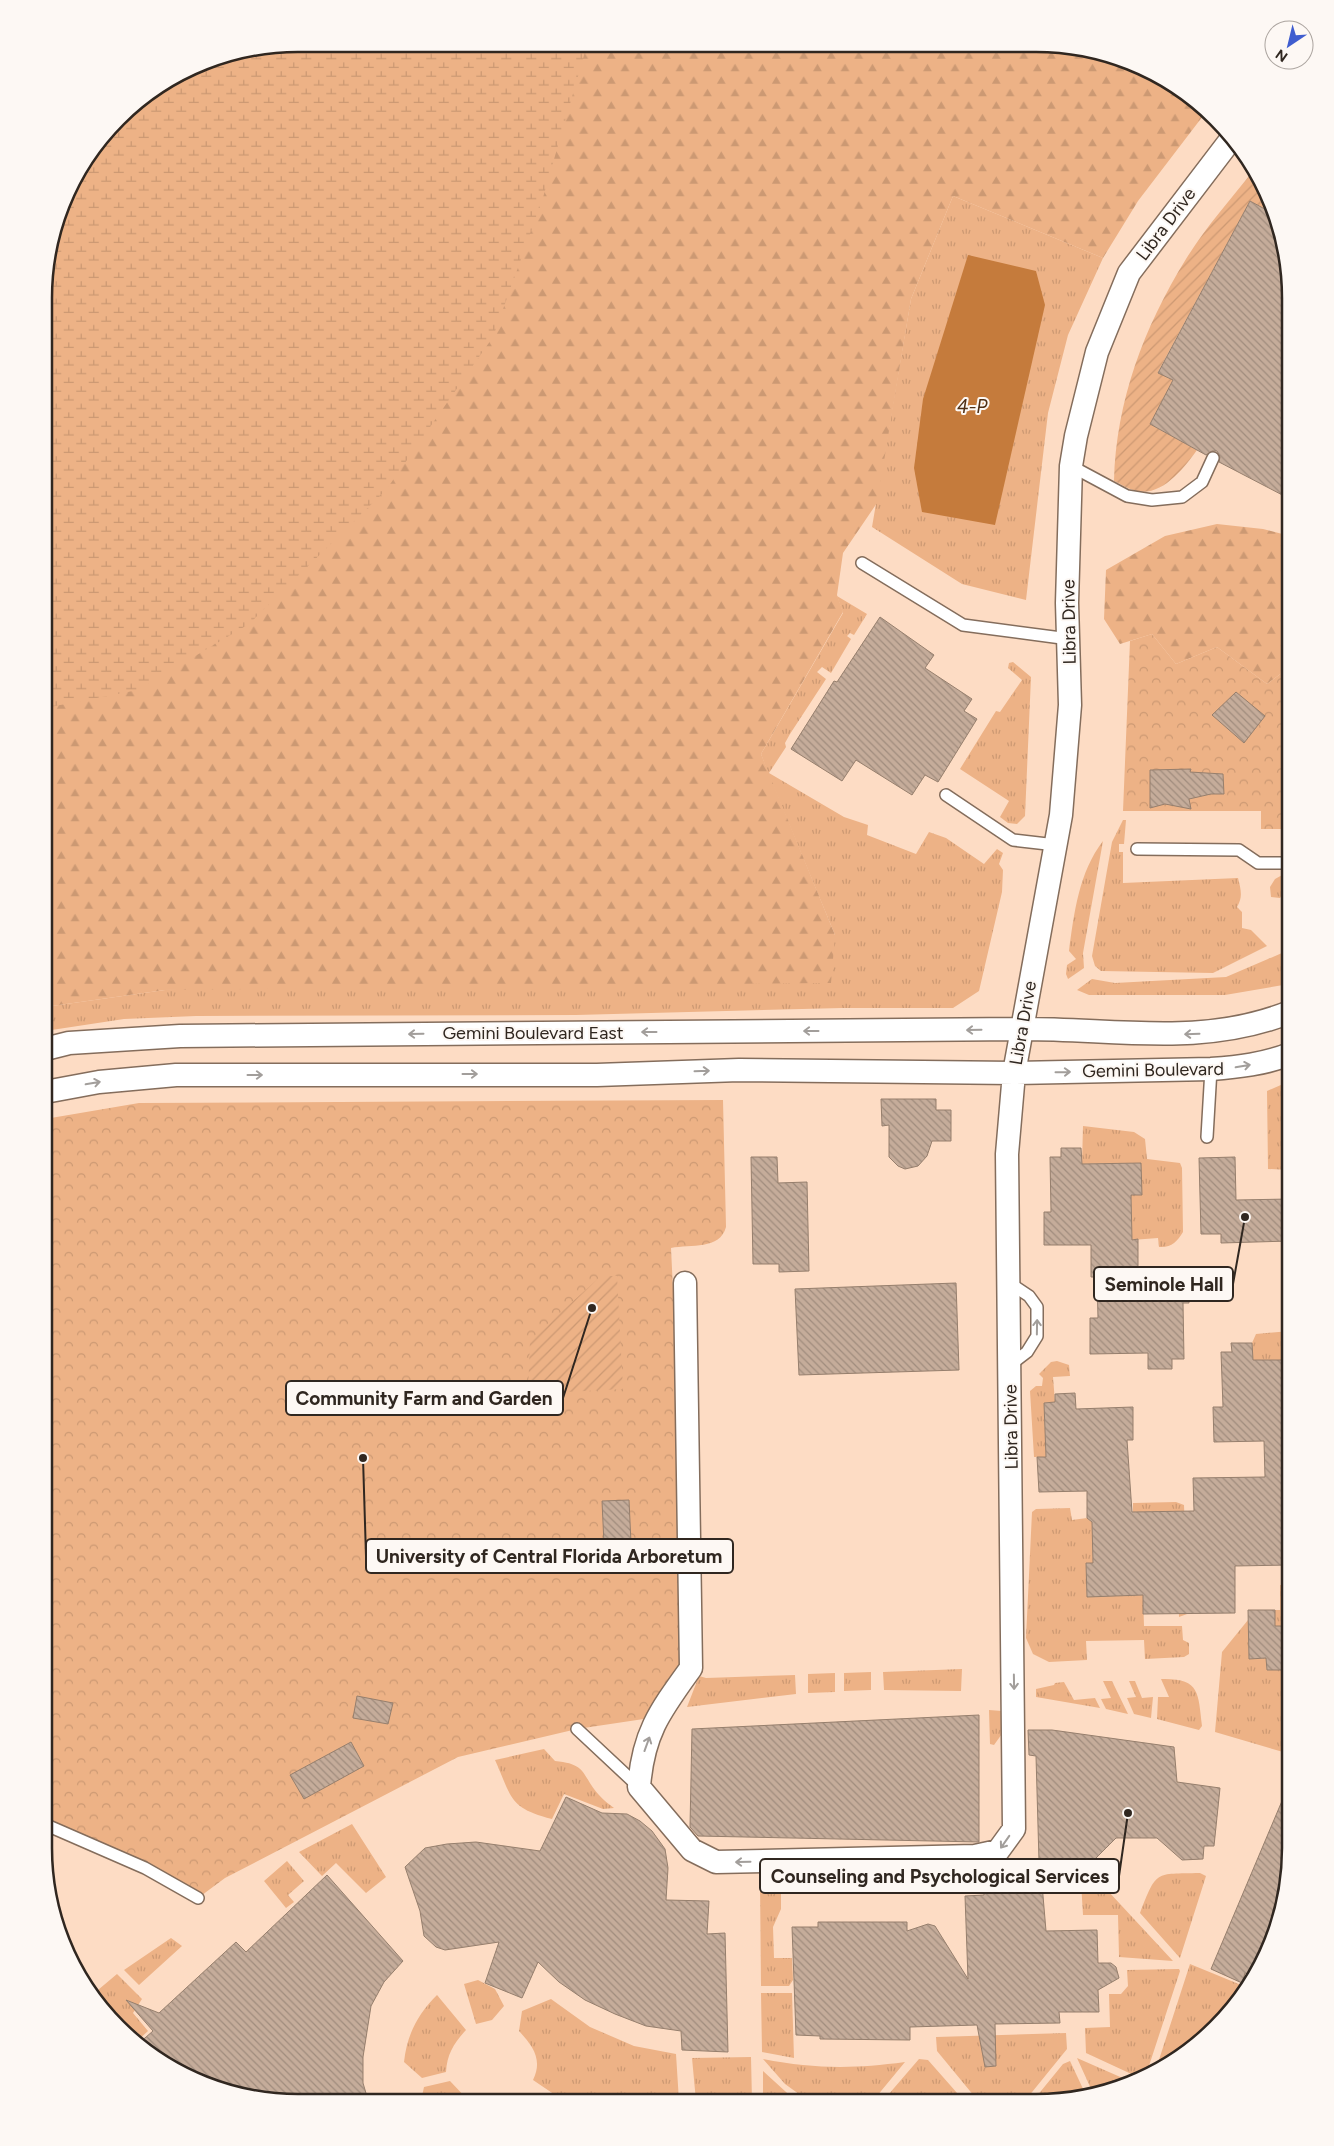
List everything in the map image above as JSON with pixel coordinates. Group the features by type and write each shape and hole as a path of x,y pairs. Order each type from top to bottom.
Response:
{"street":[{"name":"Libra Drive","path":"639,1787 692,1850 716,1862 975,1856 998,1852 1014,1829 1007,1154 1014,1073 1062,815 1070,705 1068,603 1071,466 1076,436 1097,352 1130,273 1227,144"},
{"name":"Gemini Boulevard East","path":"52,1047 69,1043 180,1036 1022,1028 1195,1034 1244,1027 1282,1015"},
{"name":"Gemini Boulevard","path":"1014,1073 1238,1068 1282,1056"},
{"path":"52,1091 99,1082 176,1075 597,1074 739,1070 1014,1073"},
{"path":"639,1787 641,1758 657,1716 691,1668 685,1283"}],"lane":[{"path":"1071,466 1127,496 1152,500 1182,497 1202,482 1213,458"},
{"path":"862,563 963,625 1069,639"},
{"path":"946,795 1013,840 1056,845"},
{"path":"1137,849 1239,850 1258,864 1282,863"},
{"path":"1207,1137 1211,1069"},
{"path":"577,1729 639,1787"},
{"path":"52,1827 145,1868 198,1898"}],"shaded area":[{"path":"1036,52 1084,57 1130,71 1159,85 1198,113 1231,149 1249,175 1263,204 1277,250 1282,298 1281,1864 1277,1896 1263,1942 1249,1971 1231,1997 1198,2033 1159,2061 1130,2075 1084,2089 1036,2094 298,2094 250,2089 204,2075 175,2061 136,2033 103,1997 85,1971 71,1942 57,1896 52,1848 53,282 57,250 71,204 85,175 124,124 175,85 204,71 250,57 282,53"}],"green space":[{"path":"298,52 585,52 542,201 493,337 386,490 249,624 138,690 52,707 53,282 57,250 71,204 85,175 103,149 136,113 175,85 204,71 250,57"},
{"path":"1036,52 1084,57 1130,71 1159,85 1202,117 1138,201 1103,258 953,196 911,299 877,503 843,553 837,595 843,612 761,754 835,935 831,983 165,990 52,1006 53,282 61,235 71,204 85,175 113,136 136,113 175,85 204,71 250,57 282,53"},
{"path":"1249,176 1265,209 1250,201 1158,372 1173,380 1150,424 1197,450 1186,465 1171,480 1155,490 1146,492 1136,491 1114,481 1120,422 1127,394 1145,338 1157,311 1193,247"},
{"path":"953,196 1103,258 1068,335 1048,413 1026,600 962,584 872,527 911,299"},
{"path":"1217,524 1263,529 1282,534 1282,673 1267,684 1217,647 1176,664 1152,634 1120,644 1104,619 1106,570 1165,536"},
{"path":"837,596 867,614 854,635 850,633 847,636 851,639 831,673 822,667 817,672 826,679 790,734 785,743 786,747 769,773 844,817 868,825 867,835 916,854 929,832 946,838 984,864 997,849 1003,853 999,864 1003,870 1002,892 979,991 953,1008 842,1008 576,1015 196,1016 124,1019 52,1030 52,1006 165,990 835,935 761,754 843,613"},
{"path":"1152,634 1176,664 1217,647 1267,684 1282,673 1282,829 1261,829 1261,811 1123,811 1130,641"},
{"path":"1013,662 1031,677 1025,816 1017,824 1008,823 1000,817 1009,801 960,769 996,711 1000,712 1022,680 1008,668 1009,663"},
{"path":"1123,820 1126,820 1124,844 1119,844 1119,852 1123,852 1123,883 1238,878 1241,893 1237,907 1242,912 1242,928 1251,930 1267,946 1213,973 1101,971 1095,966 1092,956 1112,842"},
{"path":"1103,841 1083,953 1084,968 1068,979 1066,974 1067,965 1076,959 1069,951 1079,893 1088,866"},
{"path":"1282,875 1282,896 1280,898 1271,897 1270,887 1275,879"},
{"path":"1282,953 1282,985 1225,995 1089,995 1077,990 1092,979 1115,983 1226,977"},
{"path":"1282,1084 1282,1170 1268,1169 1267,1091"},
{"path":"723,1100 726,1227 723,1234 711,1243 671,1248 691,1668 657,1717 577,1729 458,1757 225,1878 198,1898 52,1828 52,1118 139,1103"},
{"path":"1083,1126 1134,1132 1145,1139 1147,1159 1180,1163 1182,1168 1183,1232 1173,1244 1159,1247 1158,1238 1132,1240 1131,1195 1141,1195 1141,1163 1082,1164"},
{"path":"601,1276 617,1276 623,1389 528,1394 530,1340"},
{"path":"1282,1332 1282,1360 1253,1360 1252,1343 1256,1334"},
{"path":"1057,1361 1069,1365 1070,1376 1053,1377 1055,1402 1044,1403 1046,1457 1034,1457 1030,1391 1036,1386 1042,1386 1043,1378 1039,1374 1051,1362"},
{"path":"1176,1502 1184,1505 1188,1608 1187,1614 1179,1617 1177,1548 1184,1548 1183,1511 1133,1512 1133,1503"},
{"path":"1070,1508 1072,1520 1087,1518 1092,1522 1093,1563 1086,1563 1087,1596 1143,1595 1144,1626 1182,1626 1183,1640 1189,1643 1189,1654 1184,1657 1145,1659 1144,1640 1086,1641 1087,1660 1049,1662 1033,1654 1026,1638 1032,1512 1036,1509"},
{"path":"1280,1585 1282,1585 1282,1626 1275,1626 1275,1610 1280,1610"},
{"path":"1248,1620 1249,1659 1266,1658 1267,1670 1282,1670 1282,1752 1215,1732 1222,1652"},
{"path":"962,1669 961,1691 884,1690 883,1672"},
{"path":"871,1672 871,1690 844,1691 844,1673"},
{"path":"835,1673 835,1692 808,1693 808,1674"},
{"path":"795,1675 796,1694 687,1707 699,1676 706,1678"},
{"path":"1161,1679 1183,1681 1195,1689 1198,1696 1202,1726 1199,1730 1157,1719 1158,1697 1169,1697"},
{"path":"1103,1681 1112,1681 1128,1714 1106,1709 1101,1699 1111,1698"},
{"path":"1129,1681 1135,1681 1142,1698 1153,1697 1151,1718 1134,1714 1127,1698 1136,1697"},
{"path":"1064,1682 1074,1700 1095,1698 1100,1708 1036,1697 1036,1689"},
{"path":"989,1710 1002,1711 1004,1731 994,1745 990,1744"},
{"path":"544,1749 555,1761 579,1768 593,1788 614,1808 603,1809 564,1794 552,1819 538,1815 520,1806 509,1792 495,1760"},
{"path":"352,1824 386,1877 366,1893 336,1863 322,1876 299,1852"},
{"path":"287,1861 304,1881 288,1895 294,1902 286,1908 264,1881"},
{"path":"1200,1873 1206,1876 1180,1958 1140,1913 1150,1889 1159,1877 1174,1874"},
{"path":"1086,1877 1095,1877 1173,1961 1119,1957 1118,1915 1083,1915 1081,1882"},
{"path":"760,1883 781,1883 781,1909 773,1927 774,1958 792,1958 793,1980 789,1986 761,1986"},
{"path":"171,1938 182,1946 139,1985 124,1970"},
{"path":"1190,1964 1240,1984 1210,2022 1185,2043 1159,2061"},
{"path":"1179,1969 1180,1971 1149,2066 1132,2074 1086,2053 1085,2028 1110,2027 1109,1994 1121,1994 1128,1986 1127,1970"},
{"path":"117,1974 142,1999 133,2013 148,2031 141,2037 136,2033 113,2010 98,1990"},
{"path":"478,1980 495,1989 504,2006 492,2020 476,2024 464,1984"},
{"path":"761,1993 792,1993 794,2058 762,2052"},
{"path":"437,1995 466,2030 452,2049 446,2072 422,2078 404,2062 414,2025"},
{"path":"551,1999 590,2027 634,2046 676,2054 679,2094 554,2094 533,2080 536,2073 537,2060 532,2048 519,2031 522,2011"},
{"path":"1066,2033 1067,2049 1030,2094 972,2094 937,2051 936,2037"},
{"path":"751,2057 752,2094 695,2094 692,2058"},
{"path":"1077,2058 1122,2078 1099,2085 1090,2087"},
{"path":"763,2059 800,2065 834,2067 905,2062 879,2094 799,2094 785,2084"},
{"path":"919,2059 928,2060 958,2094 889,2094"},
{"path":"1070,2061 1083,2089 1039,2094 1063,2064"},
{"path":"763,2071 788,2094 763,2094"},
{"path":"450,2081 462,2094 422,2094 424,2087"}],"water":[{"name":"4-P","path":"968,255 1036,271 1045,305 995,525 922,512 914,468 923,399"}],"building":[{"path":"1250,201 1265,209 1277,250 1282,298 1282,495 1219,462 1220,457 1217,451 1212,451 1206,455 1150,424 1173,380 1158,373"},
{"path":"880,617 934,655 925,668 972,699 964,711 977,719 938,782 925,775 912,795 856,760 842,781 791,749 834,681 837,682"},
{"path":"1236,692 1265,716 1244,743 1212,715"},
{"path":"1191,769 1190,772 1223,774 1224,794 1211,794 1189,799 1191,809 1165,804 1150,808 1150,770"},
{"path":"881,1099 936,1099 936,1110 951,1110 951,1141 932,1141 927,1156 918,1166 905,1169 898,1166 889,1157 889,1125 882,1126"},
{"path":"1061,1148 1081,1148 1082,1164 1141,1163 1142,1195 1131,1195 1132,1240 1138,1239 1138,1269 1188,1269 1189,1303 1183,1303 1184,1359 1172,1359 1172,1369 1148,1369 1148,1353 1090,1354 1090,1318 1098,1318 1097,1277 1091,1277 1091,1245 1044,1245 1044,1212 1051,1212 1050,1157 1061,1157"},
{"path":"751,1157 777,1157 778,1183 807,1182 809,1271 779,1272 779,1264 753,1264"},
{"path":"1235,1157 1236,1200 1282,1199 1282,1241 1221,1243 1221,1234 1201,1234 1199,1158"},
{"path":"956,1283 959,1370 799,1375 795,1289"},
{"path":"1231,1343 1252,1343 1253,1360 1282,1360 1282,1565 1235,1566 1235,1613 1143,1614 1143,1595 1087,1597 1086,1563 1093,1563 1092,1522 1087,1518 1087,1491 1039,1492 1037,1457 1046,1457 1044,1403 1055,1402 1055,1394 1075,1393 1076,1409 1133,1407 1133,1440 1127,1440 1132,1512 1194,1511 1193,1478 1265,1477 1264,1441 1214,1442 1213,1407 1223,1407 1221,1352 1232,1352"},
{"path":"629,1500 631,1543 604,1544 602,1501"},
{"path":"1248,1610 1275,1610 1275,1626 1282,1626 1282,1670 1267,1670 1266,1658 1249,1659"},
{"path":"357,1696 393,1703 388,1724 353,1718"},
{"path":"979,1715 979,1842 698,1836 690,1827 692,1729"},
{"path":"1028,1730 1052,1730 1174,1747 1177,1782 1220,1788 1214,1846 1204,1846 1203,1859 1182,1860 1157,1838 1116,1838 1094,1860 1039,1861 1036,1756 1029,1755"},
{"path":"351,1742 364,1766 304,1799 290,1775"},
{"path":"566,1797 602,1813 627,1814 640,1821 652,1831 665,1849 668,1868 666,1900 709,1901 707,1934 725,1933 728,2052 682,2050 681,2031 646,2026 585,2000 559,1982 538,1962 522,1998 485,1983 499,1942 445,1950 436,1947 424,1936 420,1911 405,1867 425,1848 447,1844 476,1842 540,1851"},
{"path":"1282,1801 1282,1848 1277,1896 1263,1942 1249,1971 1247,1974 1245,1973 1241,1983 1211,1969"},
{"path":"327,1875 403,1961 384,1982 371,2006 363,2057 363,2083 366,2094 298,2094 250,2089 204,2075 175,2061 144,2039 153,2031 126,2000 159,2013 236,1942 246,1952"},
{"path":"1042,1884 1046,1931 1097,1930 1098,1963 1111,1963 1116,1967 1119,1978 1098,1990 1099,2012 1059,2012 1060,2023 995,2024 996,2066 985,2067 977,2025 910,2027 910,2040 820,2039 820,2036 796,2035 792,1927 818,1927 818,1922 907,1922 907,1931 928,1924 935,1926 968,1979 965,1896 984,1895 984,1886"}],"place":[{"name":"Seminole Hall","path":"1245,1217"},
{"name":"Community Farm and Garden","path":"592,1308"},
{"name":"University of Central Florida Arboretum","path":"363,1458"},
{"name":"Counseling and Psychological Services","path":"1128,1813"}]}
